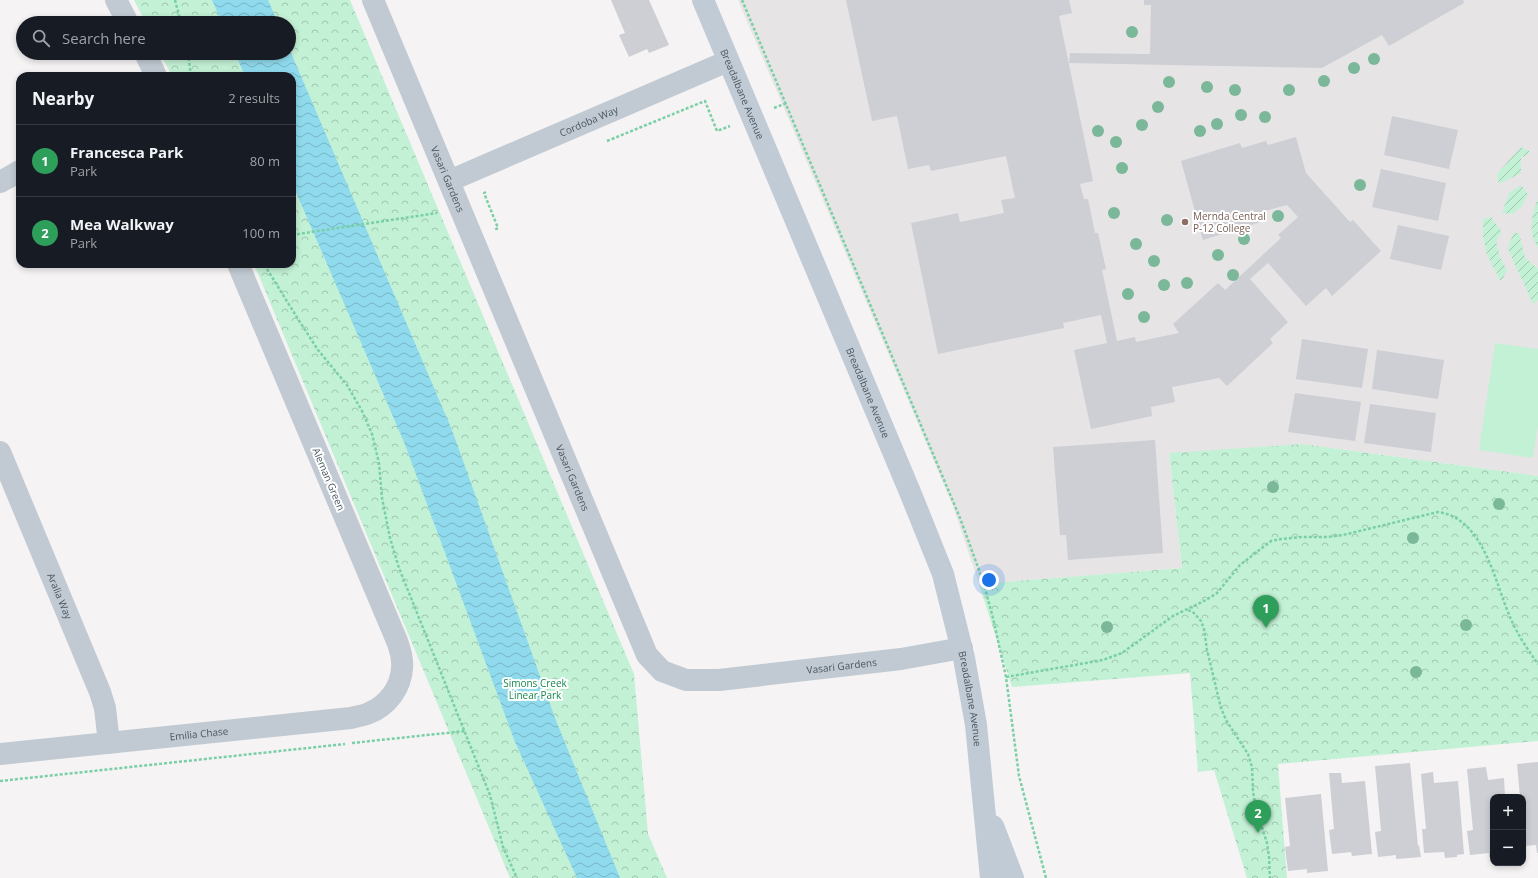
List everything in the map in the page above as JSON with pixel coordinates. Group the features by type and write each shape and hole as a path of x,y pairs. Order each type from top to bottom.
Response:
{"street":[{"path":"116,0 124,16"},
{"name":"Vasari Gardens","path":"373,0 647,655 662,671 686,680 719,680 901,659 962,648"},
{"name":"Breadalbane Avenue","path":"703,0 943,574 962,648 976,725 991,878"},
{"path":"148,60 154,72"},
{"name":"Cordoba Way","path":"449,181 728,61"},
{"path":"0,182 16,173"},
{"name":"Aleman Green","path":"240,268 397,641 401,654 402,668 399,683 392,696"},
{"name":"Aralia Way","path":"0,452 100,692 105,708 109,743"},
{"name":"Emilia Chase","path":"0,754 351,718 368,713 380,707 392,696"},
{"name":"Breadalbane Avenue","path":"983,801 1013,878"}],"path":[{"path":"175,0 180,16"},
{"path":"742,0 960,518 982,581 993,618 1006,677 1019,776 1046,878"},
{"path":"189,60 191,72"},
{"path":"602,143 705,101 717,131 786,104"},
{"path":"473,238 498,228 484,193 490,190"},
{"path":"296,234 437,213 441,211"},
{"path":"267,268 279,290 318,350 347,384 372,434 379,463 382,498 390,538 415,608 490,795 503,847 517,878"},
{"path":"1006,677 1103,660 1122,653 1162,623 1206,600 1217,592 1240,565 1271,541 1301,537 1327,537 1343,535 1438,512 1446,513 1460,521 1486,553 1511,619 1538,664"},
{"path":"1188,610 1194,613 1201,621 1221,708 1226,720 1248,754 1252,767 1253,792 1256,808 1267,843 1270,878"},
{"path":"0,781 465,731"}],"shaded area":[{"name":"Mernda Central P-12 College","path":"738,0 1538,0 1538,476 1302,444 1169,454 1182,568 979,584 953,506"}],"green space":[{"name":"Simons Creek Linear Park","path":"134,0 350,0 634,674 648,834 667,878 510,878 256,268 296,268 296,72 170,72 164,60 296,60 296,16 142,16"},
{"path":"1521,147 1531,152 1521,158 1521,173 1499,184 1497,174"},
{"path":"1521,185 1528,194 1522,206 1513,214 1502,213 1509,193"},
{"path":"1538,199 1538,248 1533,237 1532,217"},
{"path":"1491,217 1502,232 1496,241 1500,257 1507,270 1501,282 1487,255 1483,236 1483,219"},
{"path":"1513,233 1519,233 1525,258 1538,269 1538,300 1533,304 1508,249"},
{"path":"1495,343 1538,349 1538,424 1533,458 1479,450"},
{"path":"1302,444 1538,476 1538,741 1278,764 1287,878 1247,878 1214,770 1198,772 1190,673 1012,687 979,584 1182,568 1169,453"}],"water":[{"path":"212,0 268,0 275,16 219,16"},
{"path":"238,60 294,60 452,430 555,718 620,878 577,878 515,742 404,442 296,192 296,72 243,72"}],"building":[{"path":"611,0 649,0 669,45 649,53 647,49 629,57 619,35 625,33"},
{"path":"846,0 1069,0 1072,13 1059,16 1093,181 1080,184 1084,199 1088,199 1095,233 1098,233 1106,269 1102,270 1117,341 1135,337 1136,342 1179,333 1173,324 1218,283 1225,290 1281,238 1278,235 1298,217 1287,205 1261,212 1264,221 1203,240 1181,161 1240,143 1242,148 1266,141 1268,145 1296,137 1306,173 1350,222 1353,220 1381,251 1332,296 1326,288 1306,306 1268,263 1250,279 1288,322 1270,339 1273,343 1227,386 1219,378 1172,387 1175,402 1151,407 1152,416 1091,429 1074,350 1107,343 1101,315 1063,323 1064,328 938,354 911,223 958,213 960,222 1004,213 1001,200 1015,198 1006,156 931,171 929,165 908,169 897,116 872,121"},
{"path":"1144,0 1463,0 1464,3 1389,46 1382,35 1322,68 1069,63 1070,53 1150,54 1151,5 1144,5"},
{"path":"1392,116 1458,130 1449,169 1384,155"},
{"path":"1381,169 1446,183 1438,221 1372,207"},
{"path":"1398,225 1449,236 1441,270 1390,259"},
{"path":"1302,339 1368,349 1362,388 1296,379"},
{"path":"1377,350 1444,360 1438,399 1372,389"},
{"path":"1295,393 1361,402 1355,441 1288,432"},
{"path":"1370,404 1436,413 1431,452 1364,443"},
{"path":"1155,440 1163,553 1068,560 1066,535 1060,535 1053,447"},
{"path":"1538,762 1538,853 1536,845 1526,846 1526,794 1520,794 1517,764"},
{"path":"1410,763 1418,846 1419,845 1421,857 1396,859 1396,855 1378,857 1375,832 1381,831 1375,766"},
{"path":"1486,767 1488,780 1504,778 1505,794 1490,794 1490,857 1489,853 1470,855 1467,831 1473,830 1467,769"},
{"path":"1433,772 1434,783 1458,781 1464,854 1457,855 1457,857 1445,858 1444,852 1424,853 1422,829 1426,829 1421,774"},
{"path":"1329,773 1341,773 1342,783 1365,781 1372,854 1352,856 1351,852 1332,854 1329,830 1334,829"},
{"path":"1321,794 1328,871 1307,873 1307,869 1288,871 1285,847 1290,846 1285,798"}],"place":[{"name":"Mernda Central P-12 College","path":"1185,222"},
{"name":"Francesca Park","path":"1266,628"},
{"name":"Mea Walkway","path":"1258,833"}]}
